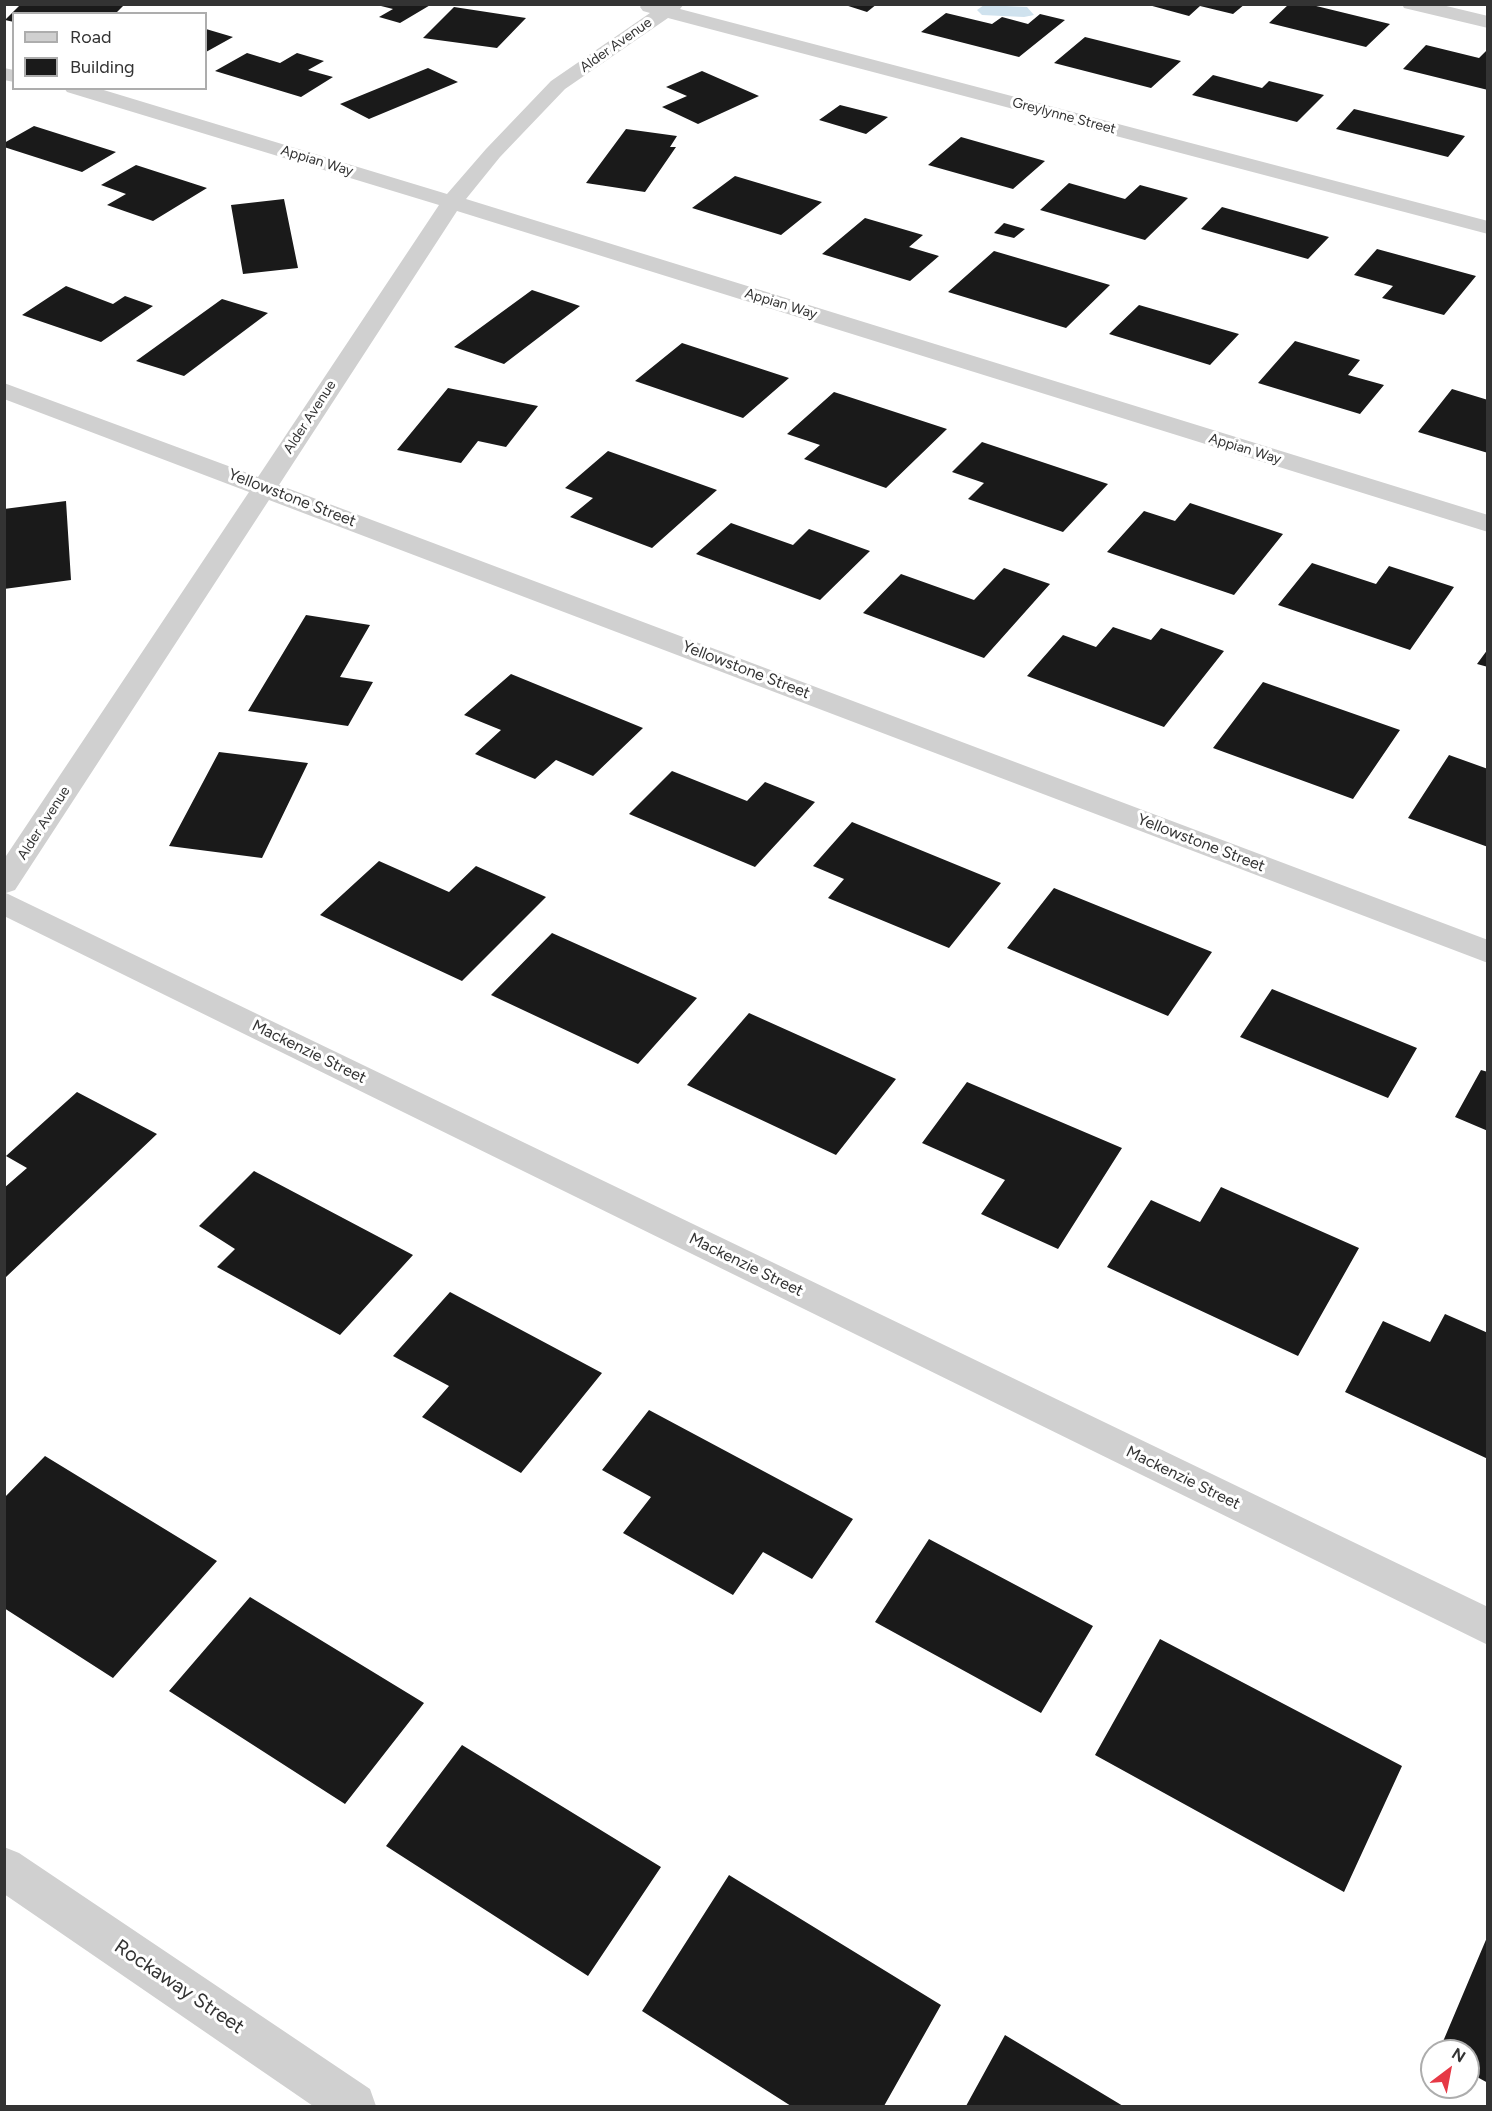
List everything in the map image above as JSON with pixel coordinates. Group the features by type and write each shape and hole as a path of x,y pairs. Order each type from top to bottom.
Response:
{"street":[{"name":"Greylynne Street","path":"640,4 670,8 1488,228"},
{"path":"1411,4 1488,22"},
{"name":"Alder Avenue","path":"4,883 452,202 493,153 558,85 670,8"},
{"name":"Appian Way","path":"81,90 452,202 1488,524"},
{"name":"Yellowstone Street","path":"4,390 1488,952"},
{"name":"Mackenzie Street","path":"4,903 1488,1627"},
{"name":"Rockaway Street","path":"4,1868 353,2106"}],"water":[{"path":"984,5 1027,7 1034,15 1024,17 982,15 977,10"}],"building":[{"path":"21,4 125,4 117,12 13,12"},
{"path":"432,4 400,23 379,17 393,9 377,5"},
{"path":"842,4 877,4 867,12"},
{"path":"1145,4 1245,4 1233,14 1200,6 1189,16"},
{"path":"1289,4 1308,4 1390,24 1366,47 1269,23"},
{"path":"454,7 526,18 497,48 423,38"},
{"path":"12,13 12,22 5,20"},
{"path":"946,13 992,24 1002,17 1028,24 1040,14 1065,20 1019,57 921,32"},
{"path":"207,29 233,37 207,51"},
{"path":"1085,37 1181,61 1151,88 1054,63"},
{"path":"1426,45 1479,58 1488,49 1488,90 1403,69"},
{"path":"247,53 280,63 297,53 324,61 308,70 333,77 301,97 215,71"},
{"path":"428,68 458,82 369,119 340,104"},
{"path":"702,71 759,96 698,124 662,107 687,96 666,87"},
{"path":"1213,75 1262,88 1269,81 1324,95 1297,122 1192,95"},
{"path":"840,105 888,117 866,134 819,120"},
{"path":"1354,109 1465,136 1448,157 1336,129"},
{"path":"34,126 116,152 82,172 4,147 4,143"},
{"path":"626,129 677,136 670,147 676,147 645,192 586,183"},
{"path":"961,137 1045,161 1013,189 928,165"},
{"path":"136,165 207,188 153,221 107,205 126,194 101,185"},
{"path":"735,176 822,202 781,235 692,208"},
{"path":"1069,183 1125,199 1140,185 1188,198 1145,240 1040,210"},
{"path":"284,199 298,268 243,274 231,205"},
{"path":"1222,207 1329,237 1308,259 1201,229"},
{"path":"865,218 923,235 909,247 939,256 910,281 822,254"},
{"path":"1004,223 1025,229 1014,238 994,233"},
{"path":"1377,249 1476,276 1444,315 1382,298 1393,286 1354,275"},
{"path":"994,251 1110,285 1066,328 948,292"},
{"path":"66,286 113,304 125,296 153,306 101,342 22,315"},
{"path":"532,290 580,306 504,364 454,347"},
{"path":"222,299 268,313 184,376 136,361"},
{"path":"1139,305 1239,334 1210,365 1109,334"},
{"path":"1295,341 1360,360 1348,375 1384,385 1360,414 1258,383"},
{"path":"682,343 789,378 743,418 635,381"},
{"path":"448,388 538,406 506,447 478,441 461,463 397,450"},
{"path":"1452,389 1488,400 1488,453 1418,432"},
{"path":"834,392 947,429 886,488 804,459 820,445 787,434"},
{"path":"982,442 1108,484 1063,532 968,499 984,483 952,472"},
{"path":"608,451 717,490 652,548 570,517 593,498 565,488"},
{"path":"66,501 71,580 4,589 4,509"},
{"path":"1190,503 1283,534 1234,595 1107,552 1144,511 1175,521"},
{"path":"731,523 793,545 809,529 870,551 820,600 696,554"},
{"path":"1312,563 1376,584 1389,566 1454,587 1410,650 1278,605"},
{"path":"1004,568 1050,584 984,658 863,613 901,574 974,600"},
{"path":"306,615 370,625 340,677 373,682 348,726 248,711"},
{"path":"1113,627 1151,640 1161,628 1224,651 1164,727 1027,676 1063,635 1096,647"},
{"path":"1488,649 1488,667 1477,664"},
{"path":"511,674 643,728 593,776 556,760 535,779 475,754 501,730 464,715"},
{"path":"1263,682 1400,730 1353,799 1213,748"},
{"path":"219,752 308,763 262,858 169,846"},
{"path":"1449,755 1488,769 1488,847 1408,818"},
{"path":"672,771 747,801 765,782 815,802 755,867 629,814"},
{"path":"852,822 1001,883 949,948 828,898 844,879 813,866"},
{"path":"379,861 449,892 476,866 546,897 462,981 320,915"},
{"path":"1054,888 1212,952 1168,1016 1007,948"},
{"path":"552,933 697,998 638,1064 491,995"},
{"path":"1272,989 1417,1048 1388,1098 1240,1037"},
{"path":"749,1013 896,1079 836,1155 687,1085"},
{"path":"1481,1070 1488,1072 1488,1131 1455,1117"},
{"path":"967,1082 1122,1148 1058,1249 981,1214 1005,1180 922,1143"},
{"path":"77,1092 157,1134 6,1277 4,1188 27,1168 6,1156"},
{"path":"254,1171 413,1255 340,1335 217,1267 235,1249 199,1226"},
{"path":"1221,1187 1359,1248 1298,1356 1107,1267 1151,1200 1200,1222"},
{"path":"450,1292 602,1373 521,1473 422,1417 449,1386 393,1356"},
{"path":"1445,1314 1488,1333 1488,1459 1345,1392 1383,1321 1430,1342"},
{"path":"649,1410 853,1519 812,1579 763,1552 733,1595 623,1533 651,1497 602,1470"},
{"path":"45,1456 217,1561 113,1678 4,1608 4,1498"},
{"path":"929,1539 1093,1626 1041,1713 875,1622"},
{"path":"250,1597 424,1703 345,1804 169,1691"},
{"path":"1160,1639 1402,1766 1344,1892 1095,1755"},
{"path":"462,1745 661,1867 588,1976 386,1846"},
{"path":"729,1875 941,2005 884,2106 791,2106 642,2011"},
{"path":"1488,1935 1488,2083 1480,2079 1480,2039 1444,2039"},
{"path":"1005,2035 1123,2106 966,2106"}]}
